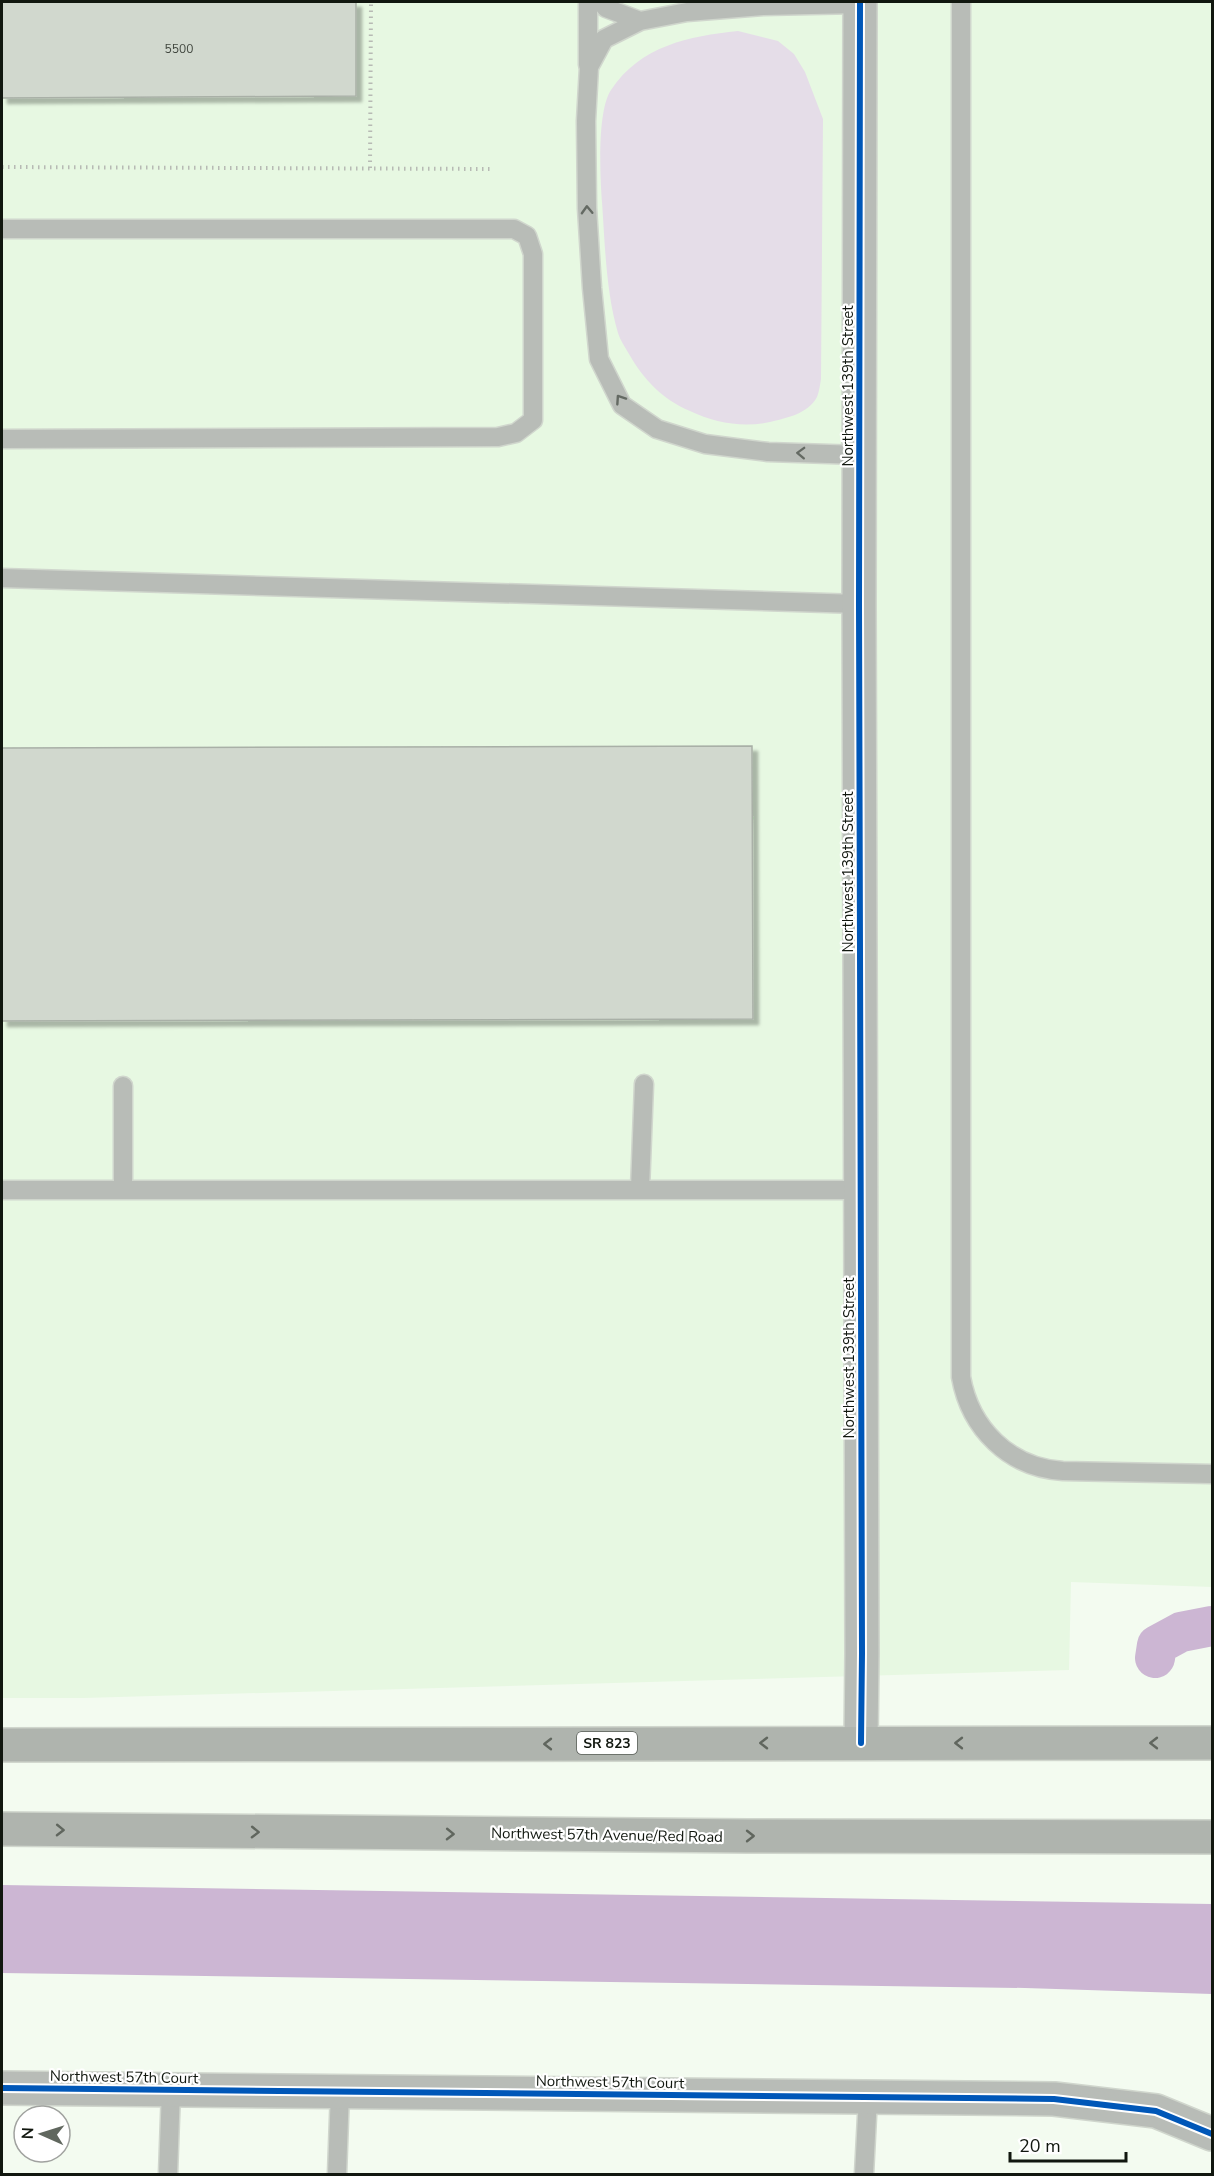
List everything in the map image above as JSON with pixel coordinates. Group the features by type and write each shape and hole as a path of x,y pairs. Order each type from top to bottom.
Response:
{"main road":[{"name":"SR 823","path":"2,1745 1212,1743"},
{"name":"Northwest 57th Avenue/Red Road","path":"2,1829 748,1836 1212,1837"}],"street":[{"name":"Northwest 139th Street","path":"860,3 861,1743"},
{"name":"Northwest 57th Court","path":"2,2088 1054,2099 1156,2111 1212,2134"}],"lane":[{"path":"588,2 587,208 592,288 599,359 622,405 657,429 705,444 768,452 860,454"},
{"path":"601,2 606,8 640,21"},
{"path":"961,2 960,1328 962,1385 974,1416 988,1436 1016,1459 1033,1466 1056,1470 1212,1474"},
{"path":"588,67 604,39 640,21 687,12 763,6 860,3"},
{"path":"2,230 514,229 527,236 534,254 533,420 516,433 486,437 2,439"},
{"path":"2,578 859,604"},
{"path":"640,1189 644,1084"},
{"path":"123,1086 123,1189"},
{"path":"2,1190 861,1190"},
{"path":"168,2175 171,2090"},
{"path":"337,2175 340,2091"},
{"path":"864,2175 868,2097"}],"path":[{"path":"370,168 371,2"},
{"path":"2,167 491,169"}],"shaded area":[{"path":"2,2 1212,2 1212,1587 1071,1582 1069,1670 84,1698 2,1698"},
{"path":"738,31 778,41 794,54 805,72 823,119 821,379 819,391 808,408 790,417 760,424 719,421 700,415 671,401 655,388 641,372 619,336 608,285 605,252 600,144 603,113 611,90 623,75 651,53 684,40"},
{"path":"2,1885 1212,1904 1212,1994 1025,1988 2,1973"}],"building":[{"path":"2,2 356,2 356,96 2,98"},
{"path":"752,746 753,1019 2,1021 2,748"}],"waterway":[{"path":"1155,1658 1157,1645 1181,1632 1212,1626"}],"cycle path":[{"path":"860,2 861,1743"},
{"path":"2,2088 1054,2099 1156,2111 1212,2134"}]}
